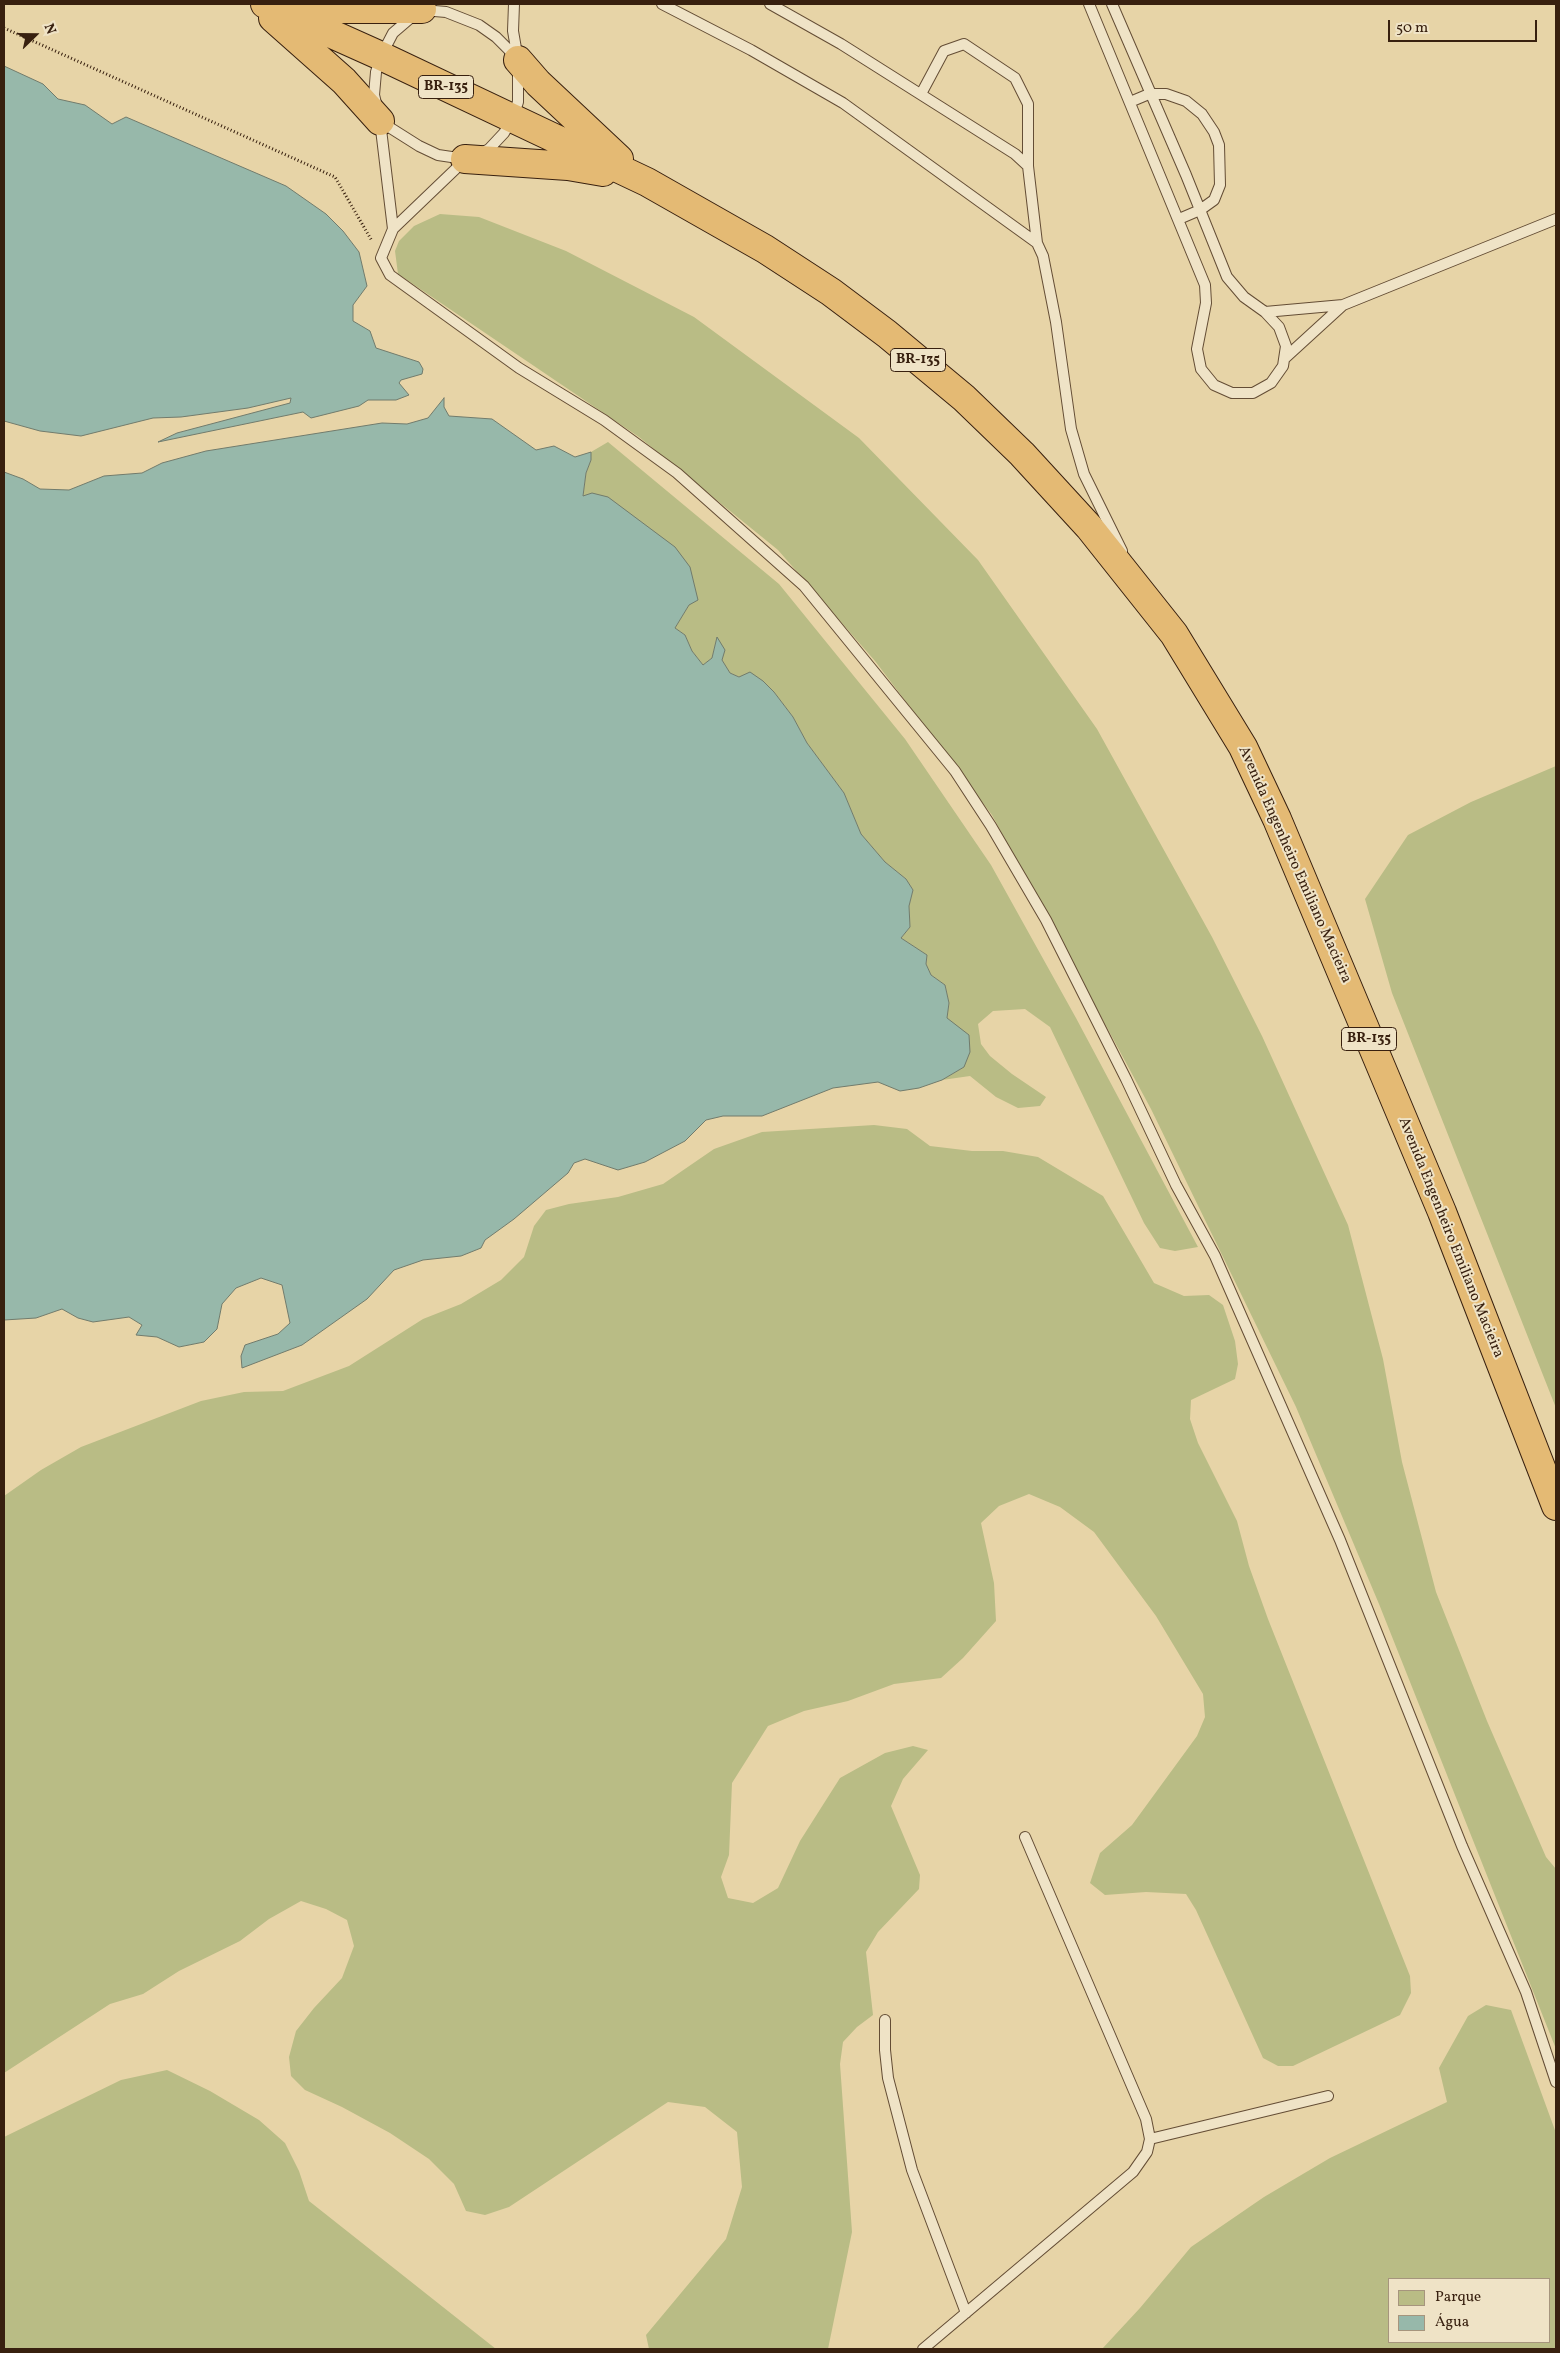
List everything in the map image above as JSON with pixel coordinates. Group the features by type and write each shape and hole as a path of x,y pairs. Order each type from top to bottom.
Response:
{"highway":[{"path":"256,4 317,54 380,121"},
{"name":"Avenida Engenheiro Emiliano Macieira","path":"264,4 381,56 647,182 765,249 831,292 888,334 964,398 1022,454 1089,527 1143,592 1174,634 1243,747 1277,819 1438,1203 1556,1506"},
{"path":"300,4 335,9 426,7"},
{"path":"518,60 604,148 647,182"},
{"path":"465,159 568,166 647,182"}],"lane":[{"path":"514,4 513,31 518,60 519,90 512,119 504,133 489,149 465,159 393,229 381,258 390,275 409,291 519,368 604,420 677,473 804,586 955,771 991,826 1050,928 1126,1079 1176,1185 1215,1256 1340,1540 1458,1838 1526,1992 1556,2082"},
{"path":"662,4 751,50 843,103 1038,243"},
{"path":"770,4 841,44 921,94 1015,154 1028,166"},
{"path":"1089,4 1205,285 1206,303 1196,349 1201,369 1214,385 1232,393 1253,393 1271,383 1285,358 1343,305"},
{"path":"1112,4 1227,277 1244,297 1265,312 1279,327 1286,346 1285,358"},
{"path":"393,229 380,121 374,95 376,72 381,56 393,33 403,22 426,7 446,12 479,25 496,37 518,60"},
{"path":"921,94 944,51 964,44 1015,78 1028,104 1028,166 1038,243 1043,256 1056,322 1071,429 1084,474 1143,592"},
{"path":"1130,102 1149,94 1166,94 1186,101 1202,114 1214,132 1219,145 1220,185 1214,200 1200,210 1179,219"},
{"path":"380,121 419,146 438,155 465,159"},
{"path":"1265,312 1343,305 1556,219"},
{"path":"923,2349 1133,2172 1148,2152 1150,2139 1146,2119 1025,1837"},
{"path":"885,2020 885,2050 888,2078 912,2170 966,2313"},
{"path":"1150,2139 1328,2096"}],"path":[{"path":"4,28 335,177 381,258"}],"green space":[{"path":"440,214 479,217 566,251 694,317 859,438 978,560 1097,729 1212,937 1262,1036 1348,1225 1383,1359 1402,1462 1436,1592 1487,1721 1546,1857 1556,1869 1556,2049 1379,1604 1296,1407 1151,1109 992,815 875,661 778,550 639,437 398,274 395,251 399,241 414,226"},
{"path":"608,442 779,584 905,739 991,865 1076,1018 1198,1247 1175,1251 1160,1248 1144,1223 1050,1027 1025,1009 993,1011 978,1024 981,1044 990,1056 1012,1074 1046,1097 1040,1106 1018,1108 996,1097 970,1076 942,1080 964,1067 947,1018 949,1003 945,985 931,975 926,964 927,955 901,938 910,927 909,906 913,890 906,879 885,862 861,834 844,793 807,743 793,717 774,692 730,673 722,660 717,638 712,658 703,665 692,651 685,635 675,628 689,605 583,496 591,452"},
{"path":"1556,766 1556,1408 1392,993 1365,899 1408,835 1471,802"},
{"path":"874,1125 907,1129 930,1146 972,1151 1003,1151 1038,1157 1103,1196 1154,1283 1184,1296 1209,1295 1223,1305 1235,1341 1238,1364 1235,1379 1191,1400 1190,1419 1198,1443 1237,1521 1249,1566 1268,1619 1410,1976 1411,1993 1400,2015 1293,2066 1278,2066 1263,2058 1196,1910 1186,1894 1146,1892 1105,1895 1090,1883 1100,1853 1132,1825 1197,1736 1205,1717 1203,1694 1156,1616 1094,1532 1060,1507 1029,1494 999,1506 981,1523 994,1583 996,1621 963,1658 941,1678 894,1684 848,1701 804,1711 768,1726 732,1783 729,1855 721,1877 728,1898 753,1903 778,1888 800,1841 840,1778 885,1753 913,1746 928,1750 903,1779 891,1806 920,1875 919,1889 878,1932 866,1952 873,2015 857,2027 843,2042 840,2064 852,2232 828,2349 649,2349 646,2335 726,2239 742,2187 737,2132 705,2107 668,2102 509,2207 485,2215 466,2211 454,2184 429,2159 390,2133 342,2107 305,2090 291,2076 289,2057 296,2031 342,1978 354,1946 347,1920 326,1909 301,1901 269,1919 240,1941 179,1971 143,1994 110,2004 4,2073 4,1496 41,1470 81,1447 201,1401 244,1392 283,1391 349,1366 423,1319 461,1304 501,1280 524,1257 534,1226 546,1210 569,1204 618,1197 663,1184 714,1149 762,1132"},
{"path":"1486,2005 1511,2010 1556,2133 1556,2349 1102,2349 1140,2308 1191,2247 1264,2197 1330,2158 1447,2102 1439,2068 1468,2016"},
{"path":"167,2070 210,2091 259,2120 285,2143 299,2171 309,2201 496,2349 4,2349 4,2137 121,2080"}],"water":[{"path":"4,66 43,84 58,99 85,105 112,124 126,117 286,186 326,214 343,231 359,252 367,286 353,305 353,321 370,331 376,348 419,362 423,369 422,374 401,380 399,383 409,395 396,400 368,400 359,406 311,418 303,412 158,442 177,433 290,403 291,398 248,408 181,417 153,418 81,436 40,431 4,421"},
{"path":"444,398 444,407 449,416 492,419 536,450 554,446 575,457 591,452 583,496 592,493 608,497 675,547 690,567 698,600 689,605 675,628 685,635 692,651 703,665 712,658 717,637 725,650 722,660 730,673 739,677 750,672 774,692 793,717 807,743 844,793 861,834 885,862 906,879 913,890 909,906 910,927 901,938 927,955 926,964 931,975 945,985 949,1003 947,1018 969,1035 970,1052 964,1067 942,1080 919,1088 900,1091 878,1082 833,1088 762,1116 723,1116 706,1120 685,1141 645,1162 618,1170 585,1159 574,1163 568,1173 514,1219 485,1240 481,1248 461,1256 423,1260 394,1270 367,1299 302,1345 242,1368 241,1356 245,1345 278,1334 290,1323 282,1285 261,1278 236,1288 222,1304 217,1329 204,1342 179,1347 157,1337 136,1335 142,1325 129,1317 93,1322 78,1318 62,1309 36,1318 4,1320 4,472 23,479 40,489 69,490 104,476 142,473 162,463 206,451 382,423 407,424 428,418"}]}
